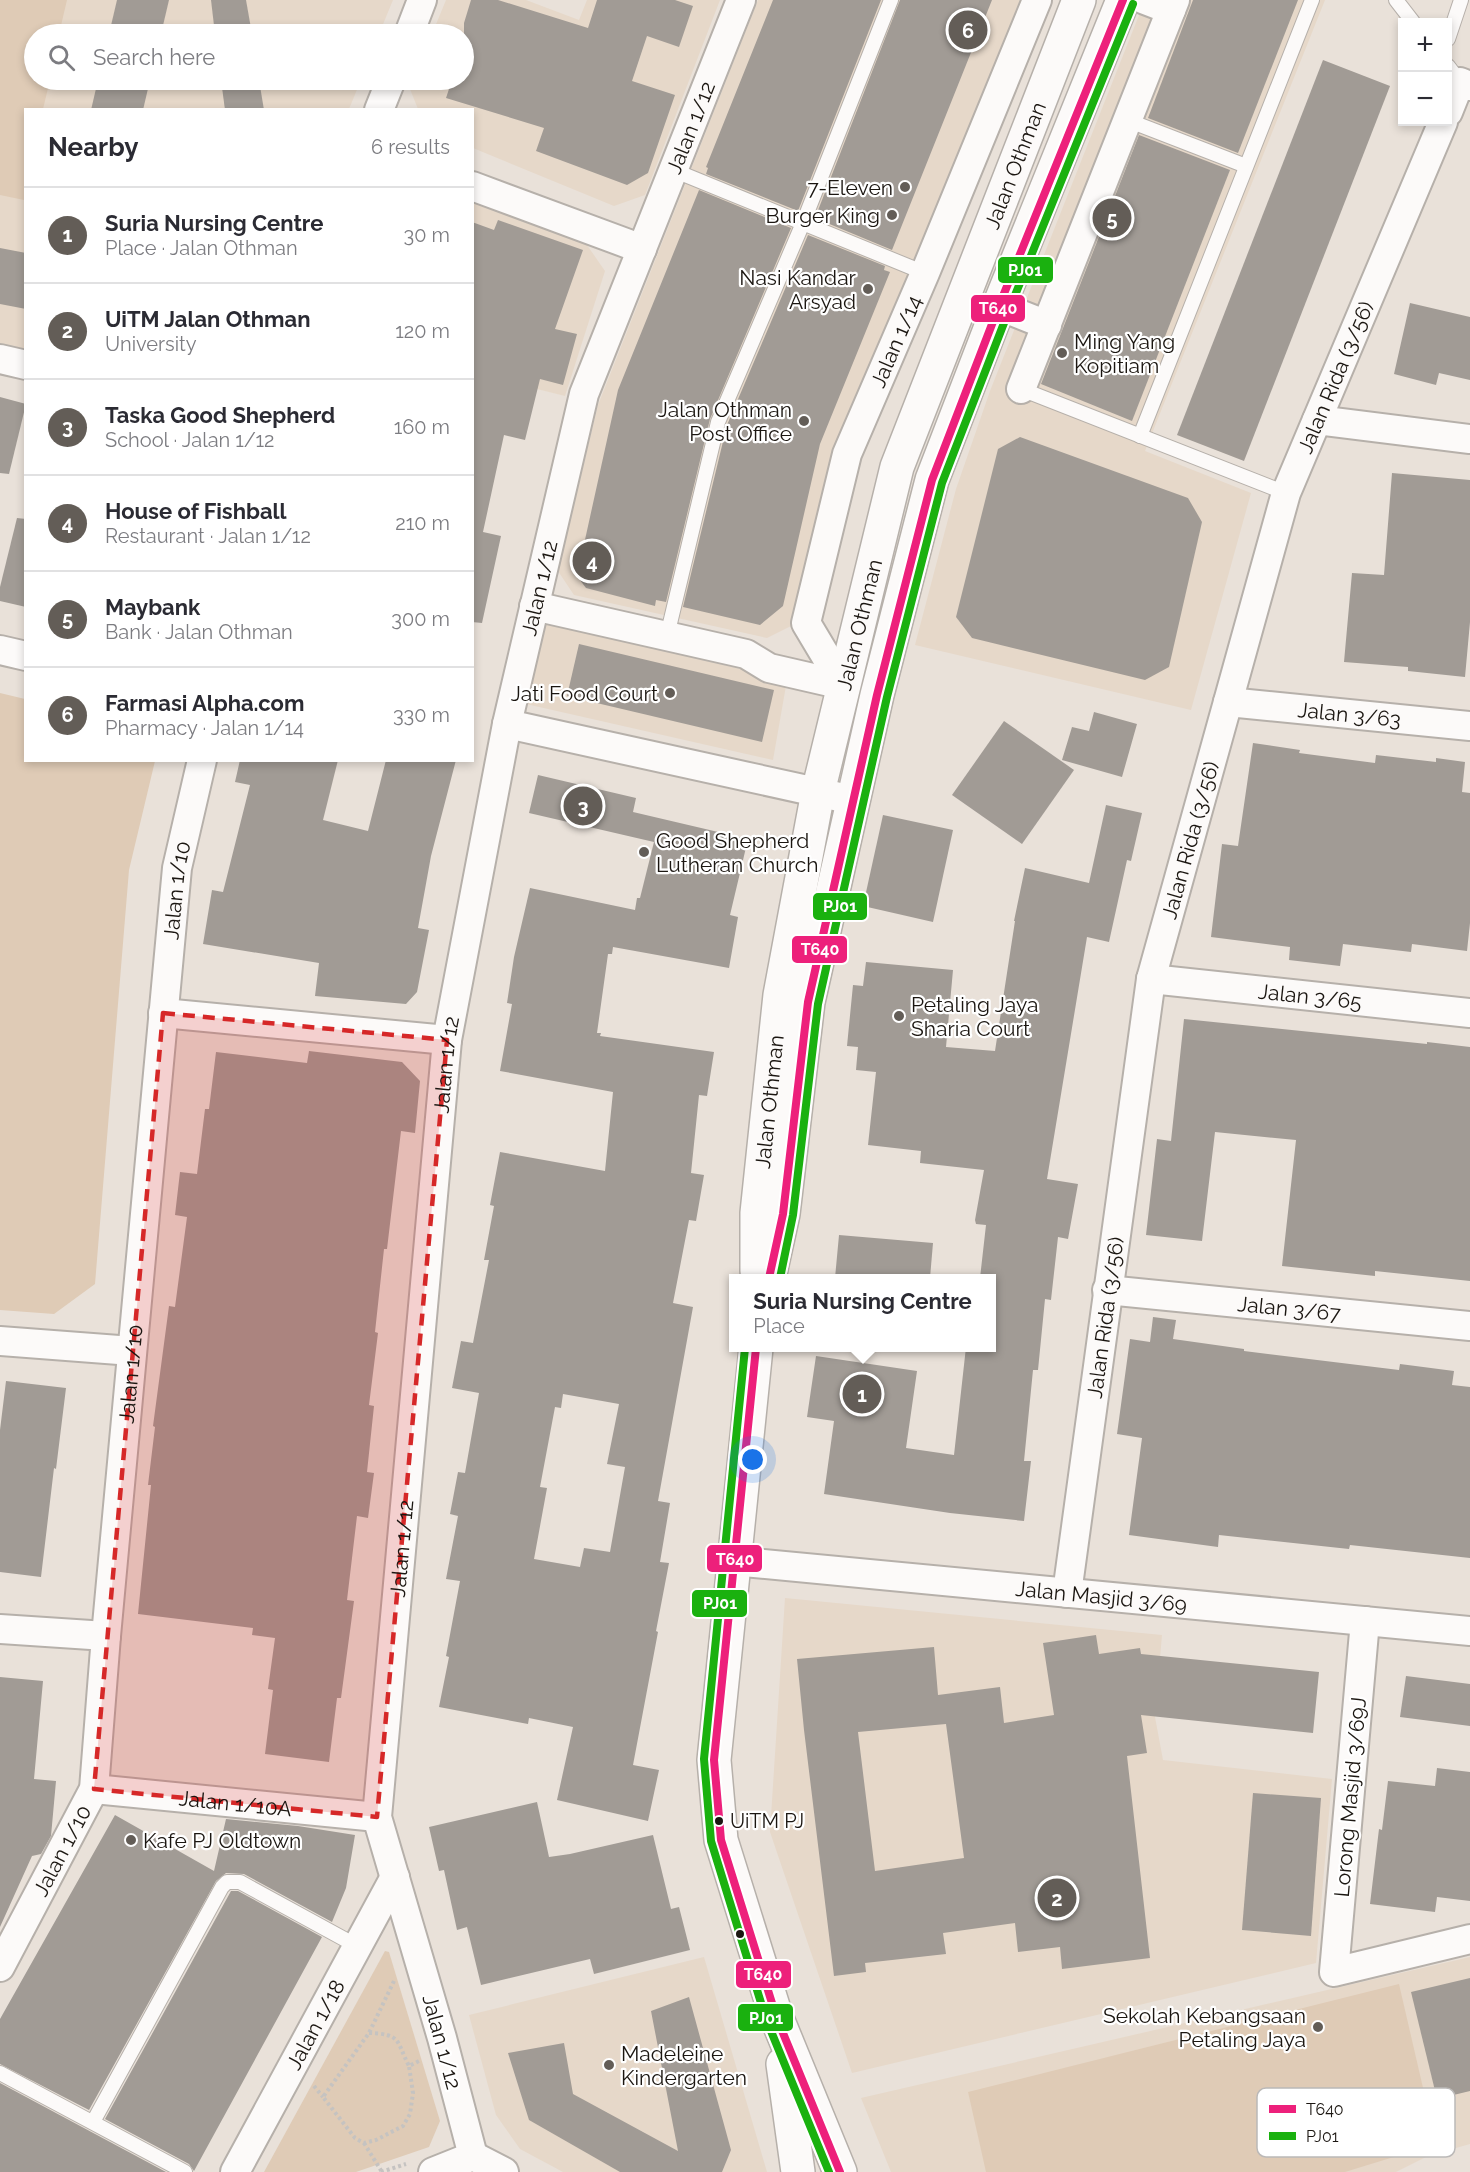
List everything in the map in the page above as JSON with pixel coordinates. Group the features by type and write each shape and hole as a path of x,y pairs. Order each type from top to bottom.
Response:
{"main road":[{"name":"Jalan Othman","path":"757,1274 757,1213 780,995 818,792 897,467 1079,0"},
{"name":"Jalan Othman","path":"770,1274 783,1214 808,1002 891,639 932,480 999,306 1123,0"},
{"path":"755,1352 714,1760 721,1840 776,2016 840,2172"},
{"path":"776,2016 798,2172"}],"street":[{"path":"413,24 422,0"},
{"name":"Jalan 1/12","path":"473,2156 442,2038 377,1817 447,1040 507,724 584,394 741,0"},
{"name":"Jalan 1/14","path":"843,685 806,623 847,454 925,273 1037,0"},
{"path":"1022,389 1127,120 1164,3"},
{"path":"1452,100 1459,78"},
{"path":"380,108 387,90"},
{"name":"Jalan Rida (3/56)","path":"1067,1593 1151,979 1286,493 1441,126"},
{"path":"474,187 642,249"},
{"path":"999,306 1047,326"},
{"path":"0,359 24,365"},
{"path":"1317,420 1470,439"},
{"path":"534,606 746,654 769,668 843,685"},
{"path":"0,650 24,656"},
{"name":"Jalan 3/63","path":"1228,702 1470,726"},
{"path":"507,724 853,800"},
{"name":"Jalan 1/10","path":"0,1967 94,1789 177,868 202,762"},
{"name":"Jalan 3/65","path":"1151,979 1470,1013"},
{"path":"164,1013 447,1040"},
{"name":"Jalan 3/67","path":"1107,1290 1470,1326"},
{"path":"0,1341 132,1351"},
{"name":"Jalan Masjid 3/69","path":"733,1561 1470,1631"},
{"name":"Lorong Masjid 3/69J","path":"1365,1621 1334,1972 1470,1939"},
{"path":"0,1629 106,1636"},
{"name":"Jalan 1/10A","path":"94,1789 377,1817"},
{"name":"Jalan 1/18","path":"235,2172 395,1877"},
{"path":"433,2172 473,2156 504,2172"}],"lane":[{"path":"667,636 718,422 803,223 891,0"},
{"path":"1140,436 1312,0"},
{"path":"1396,0 1410,18"},
{"path":"1452,27 1461,0"},
{"path":"1127,120 1246,166"},
{"path":"674,170 925,273"},
{"path":"1022,389 1286,493"},
{"path":"93,2122 226,1882 240,1882 357,1946"},
{"path":"0,2073 185,2172"}],"path":[{"path":"369,2032 391,2035 402,2046 409,2066 412,2093 410,2114 404,2126 376,2140 364,2142 355,2139 323,2097 369,2032 387,1997"},
{"path":"409,2066 427,2057"},
{"path":"364,2142 382,2172"}],"highlighted area":[{"path":"163,1013 447,1040 377,1817 94,1789"}],"shaded area":[{"path":"0,0 393,0 383,24 24,24 24,90 357,90 349,108 24,108 24,350 0,344"},
{"path":"0,0 67,0 61,24 24,24 24,90 48,90 43,108 24,108 24,200 0,195"},
{"path":"446,0 526,0 579,20 587,0 720,0 645,195 614,206 474,148 474,108 418,108 410,90 474,90 474,24 436,24"},
{"path":"758,0 1020,0 837,450 797,623 767,638 574,595 558,571 598,405"},
{"path":"1145,0 1325,0 1145,451 1251,493 1191,710 915,645 956,489 990,391"},
{"path":"474,202 587,245 605,271 565,396 474,373"},
{"path":"546,623 787,680 773,760 526,704"},
{"path":"0,693 24,699 24,762 155,762 129,870 95,1284 54,1314 0,1310"},
{"path":"785,1598 1162,1635 1155,1717 1163,1760 1332,1779 1316,1963 852,2073 770,1832"},
{"path":"385,1951 389,1952 440,2121 429,2147 356,2172 264,2172"},
{"name":"Madeleine Kindergarten","path":"704,1957 767,2172 563,2172 520,2149 496,2115 469,2015"},
{"name":"Sekolah Kebangsaan Petaling Jaya","path":"1470,1957 1470,2144 1455,2148 1455,2088 1257,2088 1257,2157 1426,2157 1396,2172 891,2172 861,2098"},
{"path":"1399,1984 1423,2088 1257,2088 1257,2157 1394,2157 1345,2172 986,2172 968,2092"}],"building":[{"path":"117,0 169,0 163,24 111,24"},
{"path":"211,0 246,0 250,24 214,24"},
{"path":"471,0 498,0 588,28 597,0 675,0 693,6 679,47 647,36 632,81 675,95 648,173 627,185 536,151 544,128 446,98 449,90 474,90 474,24 464,23"},
{"path":"773,0 881,0 798,211 706,174 708,168 706,167"},
{"path":"900,0 992,0 892,250 815,218"},
{"path":"1193,0 1298,0 1238,153 1148,118"},
{"path":"1323,60 1390,86 1244,461 1177,435"},
{"path":"96,90 148,90 143,108 91,108"},
{"path":"222,90 261,90 264,108 225,108"},
{"path":"1139,135 1230,170 1132,421 1041,384"},
{"path":"699,190 791,228 710,419 666,602 656,600 655,606 586,588 577,576 618,390"},
{"path":"498,220 583,250 555,329 577,334 563,385 540,379 525,440 504,435 483,532 501,536 482,623 474,622 474,223 494,230"},
{"path":"808,235 885,266 884,270 890,272 820,444 783,606 760,625 683,607 727,425"},
{"path":"0,248 24,253 24,309 0,304"},
{"path":"1410,303 1470,317 1470,380 1439,373 1436,385 1394,374"},
{"path":"0,397 24,403 24,412 9,474 0,473"},
{"path":"1020,437 1188,498 1202,522 1169,667 1145,680 972,638 956,617 998,449"},
{"path":"1392,473 1470,480 1470,622 1465,677 1408,671 1408,667 1344,662 1352,573 1384,575"},
{"path":"17,518 24,519 24,607 0,601 0,587"},
{"name":"Jati Food Court","path":"579,644 774,690 762,742 567,696"},
{"path":"1094,712 1137,724 1122,777 1062,760 1072,727 1089,731"},
{"path":"1004,721 1074,770 1022,844 952,795"},
{"path":"1253,743 1300,750 1299,753 1375,763 1376,755 1436,762 1436,758 1465,762 1462,792 1470,793 1470,923 1467,951 1412,944 1411,952 1343,944 1340,966 1289,960 1290,947 1211,937 1222,844 1238,846"},
{"path":"240,762 338,762 323,820 368,831 385,762 455,762 431,856 418,928 429,930 417,992 406,1004 315,996 319,963 203,944 212,890 223,892 250,785 235,782"},
{"path":"538,775 636,798 633,812 748,839 730,915 738,917 729,968 613,947 612,954 608,954 597,1033 601,1033 600,1036 714,1052 707,1096 699,1095 691,1173 704,1175 696,1221 689,1220 673,1303 693,1307 658,1501 670,1503 660,1562 669,1563 633,1765 659,1770 648,1821 557,1800 573,1727 529,1718 528,1724 439,1707 460,1581 446,1579 458,1516 450,1514 458,1472 465,1473 479,1393 452,1388 461,1341 473,1343 489,1260 484,1260 494,1206 490,1205 500,1152 605,1171 613,1092 500,1071 512,1004 507,1003 514,957 530,888 635,910 654,842 529,813","holes":["563,1394 619,1404 607,1464 625,1467 610,1552 584,1548 580,1567 534,1559 547,1488 540,1487 555,1407 561,1408"]},
{"path":"1106,805 1142,813 1131,861 1127,860 1109,942 1087,937 1047,1179 1078,1184 1068,1239 1058,1237 1051,1300 1045,1299 1038,1370 1033,1370 1024,1461 1031,1461 1024,1521 950,1513 824,1494 834,1421 807,1417 816,1356 917,1371 906,1448 954,1455 965,1352 996,1352 996,1274 980,1274 986,1225 976,1224 975,1220 984,1170 920,1163 921,1151 868,1145 876,1072 856,1070 858,1047 847,1046 853,985 863,986 866,962 953,970 946,1047 995,1051 1014,921 1025,868 1089,883"},
{"path":"883,815 953,830 933,922 863,906"},
{"path":"1184,1019 1470,1047 1470,1281 1375,1271 1375,1276 1282,1266 1296,1140 1215,1132 1202,1241 1146,1235 1157,1139 1171,1141"},
{"path":"309,1051 402,1062 420,1081 415,1133 401,1131 387,1249 384,1249 375,1332 378,1333 369,1405 374,1406 367,1472 374,1473 368,1518 357,1516 347,1600 354,1601 341,1698 337,1698 329,1762 265,1754 273,1690 268,1689 275,1638 252,1635 253,1628 138,1614 151,1485 148,1485 155,1427 153,1426 169,1306 175,1307 187,1217 175,1215 180,1172 197,1174 205,1109 209,1109 216,1052 307,1063"},
{"path":"839,1235 933,1243 930,1274 835,1274"},
{"path":"1153,1317 1176,1320 1173,1339 1244,1349 1244,1351 1399,1370 1400,1364 1454,1371 1452,1385 1470,1387 1470,1558 1350,1545 1349,1549 1219,1535 1218,1547 1129,1535 1142,1438 1117,1434 1130,1339 1150,1342"},
{"path":"6,1381 66,1388 41,1577 0,1572 0,1430"},
{"path":"1096,1635 1099,1654 1140,1648 1141,1654 1319,1672 1313,1733 1141,1715 1147,1753 1127,1756 1150,1958 1062,1969 1060,1947 1018,1952 1015,1923 943,1933 946,1954 865,1963 866,1972 834,1976 797,1659 934,1647 938,1695 1000,1687 1004,1723 1054,1715 1043,1643","holes":["946,1724 964,1858 875,1871 858,1732"]},
{"path":"1406,1676 1470,1684 1470,1726 1400,1717"},
{"path":"0,1677 43,1681 34,1779 56,1781 51,1836 41,1854 32,1856 0,1927"},
{"path":"1437,1768 1470,1772 1470,1901 1437,1897 1435,1912 1370,1904 1379,1829 1382,1830 1388,1781 1435,1786"},
{"path":"1253,1793 1321,1798 1311,1936 1242,1930"},
{"path":"537,1802 549,1857 653,1835 671,1909 679,1907 690,1950 594,1974 590,1959 481,1985 467,1927 457,1930 444,1870 439,1871 429,1827"},
{"path":"115,1815 214,1871 226,1819 298,1826 355,1835 346,1888 332,1922 244,1874 226,1873 216,1881 89,2110 0,2064 0,2019"},
{"path":"231,1891 238,1891 322,1937 194,2171 189,2164 105,2119"},
{"path":"1470,1978 1470,2091 1455,2095 1455,2088 1434,2088 1411,1992"},
{"path":"689,1997 731,2150 722,2172 620,2172 529,2120 508,2053 564,2043 573,2094 678,2151 651,2011"},
{"path":"0,2083 166,2172 0,2172"}],"transit line":[{"name":"T640","path":"770,1274 783,1214 808,1002 877,695 932,480 999,306 1123,0"},
{"name":"PJ01","path":"781,1274 793,1215 818,1004 887,697 942,483 1009,310 1133,4"},
{"name":"PJ01","path":"745,1352 704,1759 711,1841 766,2019 829,2172"},
{"name":"T640","path":"756,1352 714,1760 721,1840 776,2016 840,2172"}],"place":[{"name":"Farmasi Alpha.com","path":"968,30"},
{"name":"7-Eleven","path":"905,187"},
{"name":"Burger King","path":"892,215"},
{"name":"Maybank","path":"1112,218"},
{"name":"Nasi Kandar Arsyad","path":"868,289"},
{"name":"Ming Yang Kopitiam","path":"1062,353"},
{"name":"Jalan Othman Post Office","path":"804,421"},
{"name":"House of Fishball","path":"592,561"},
{"name":"Jati Food Court","path":"670,693"},
{"name":"Taska Good Shepherd","path":"583,806"},
{"name":"Good Shepherd Lutheran Church","path":"644,852"},
{"name":"Petaling Jaya Sharia Court","path":"899,1016"},
{"name":"Suria Nursing Centre","path":"862,1394"},
{"name":"UiTM PJ","path":"719,1821"},
{"name":"Kafe PJ Oldtown","path":"131,1840"},
{"name":"UiTM Jalan Othman","path":"1057,1898"},
{"name":"Sekolah Kebangsaan Petaling Jaya","path":"1318,2027"},
{"name":"Madeleine Kindergarten","path":"609,2065"}]}
